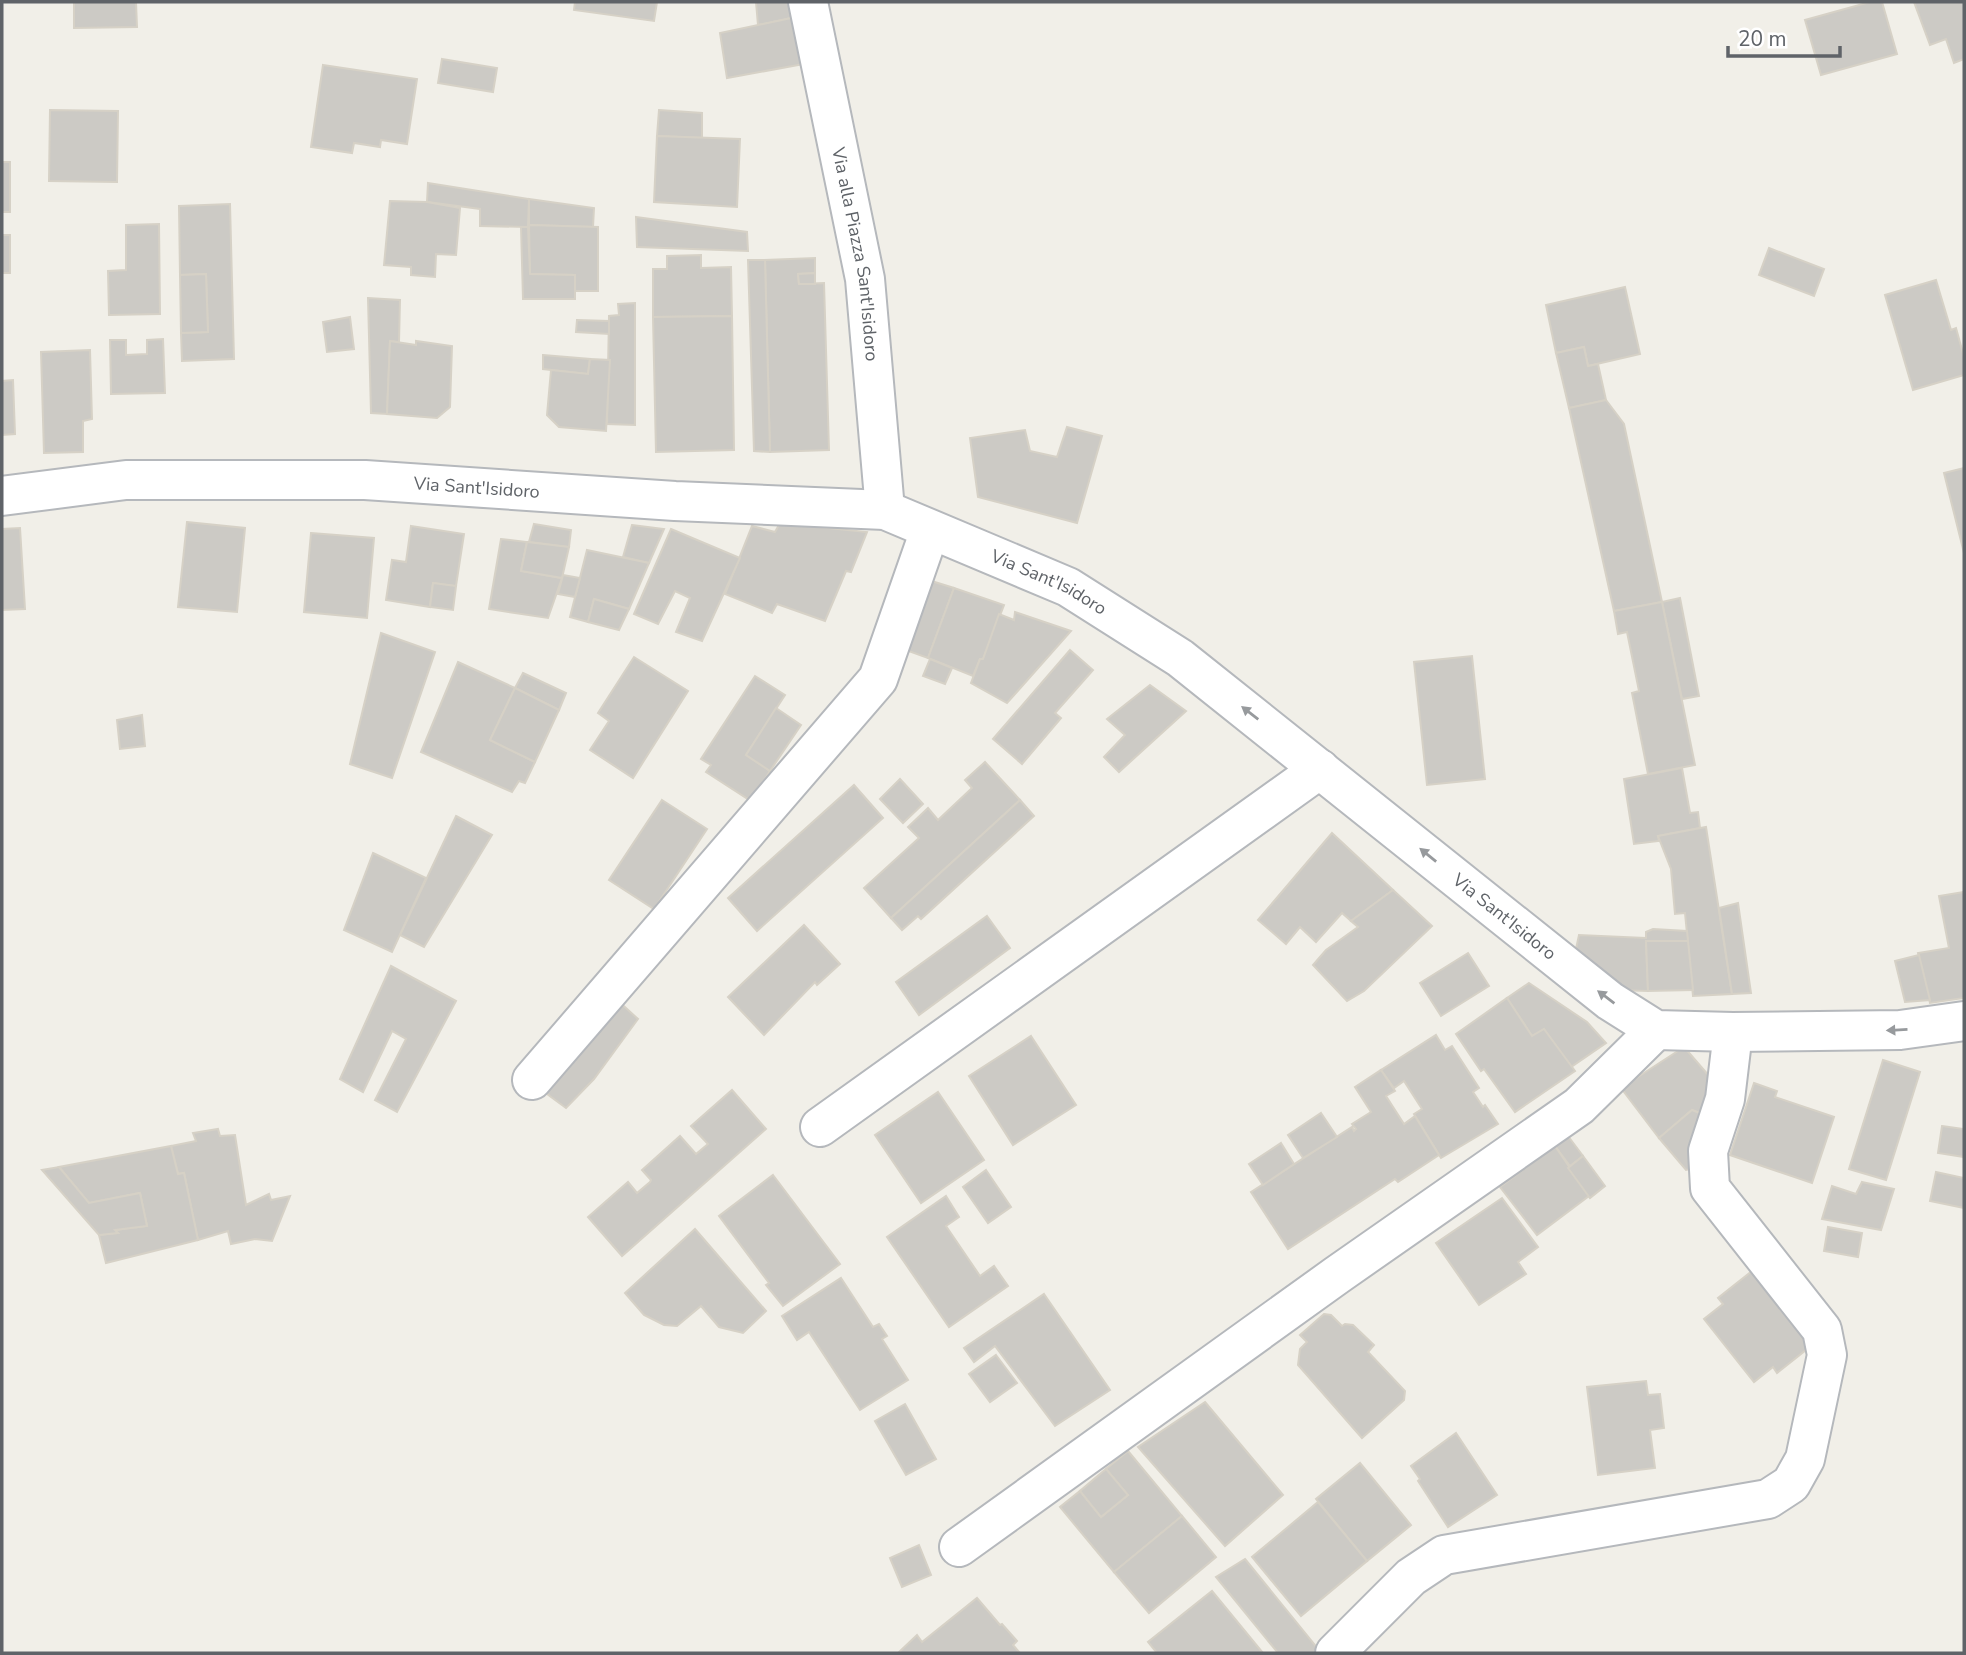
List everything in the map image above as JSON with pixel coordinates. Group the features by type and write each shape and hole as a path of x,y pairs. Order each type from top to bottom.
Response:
{"street":[{"name":"Via alla Piazza Sant'Isidoro","path":"808,2 865,279 885,510"},
{"name":"Via Sant'Isidoro","path":"2,496 126,480 365,480 676,501 885,510 1068,587 1180,658 1610,1001 1656,1030"},
{"path":"532,1080 878,679 930,530"},
{"path":"820,1127 1320,769"},
{"path":"959,1547 1337,1275 1579,1106 1656,1030 1900,1030 1964,1021"},
{"path":"1335,1653 1411,1577 1444,1555 1768,1499 1791,1484 1805,1460 1827,1355 1822,1330 1710,1188 1708,1150 1726,1099 1733,1032"}],"building":[{"path":"74,2 136,2 137,27 74,28"},
{"path":"575,2 657,2 654,21 574,10"},
{"path":"756,2 793,2 796,17 758,25"},
{"path":"1870,2 1882,2 1897,54 1821,75 1805,20"},
{"path":"1914,2 1964,2 1964,59 1954,63 1946,39 1930,45"},
{"path":"796,17 804,64 727,78 720,33"},
{"path":"442,59 497,68 493,92 438,83"},
{"path":"323,65 417,79 407,144 381,140 380,147 354,143 352,153 311,147"},
{"path":"50,110 118,111 117,182 49,181"},
{"path":"659,110 702,113 702,138 657,136"},
{"path":"657,136 740,139 737,207 654,202"},
{"path":"2,162 10,162 10,212 2,212"},
{"path":"428,183 529,199 528,227 480,226 480,209 427,202"},
{"path":"529,199 594,208 593,227 529,225"},
{"path":"390,201 427,202 460,208 456,255 436,254 435,277 411,275 411,267 384,265"},
{"path":"230,204 234,359 182,361 181,333 208,332 206,274 180,275 179,206"},
{"path":"636,217 747,232 748,251 637,247"},
{"path":"159,224 160,314 109,315 108,271 126,270 126,225"},
{"path":"529,225 598,227 598,291 575,291 575,275 530,274"},
{"path":"521,227 528,227 530,274 575,275 575,299 523,299"},
{"path":"2,235 10,235 10,273 2,273"},
{"path":"1769,248 1824,269 1814,296 1759,275"},
{"path":"701,255 701,268 731,267 732,316 653,317 653,269 667,269 667,256"},
{"path":"815,258 815,273 798,274 799,284 824,283 829,450 770,452 765,260"},
{"path":"748,260 765,260 770,452 754,451"},
{"path":"815,273 815,284 799,284 798,274"},
{"path":"206,274 208,332 181,333 180,275"},
{"path":"1936,280 1951,330 1956,328 1964,357 1964,375 1913,390 1885,295"},
{"path":"1625,287 1640,354 1588,366 1584,347 1556,353 1546,305"},
{"path":"368,298 400,300 399,342 390,341 387,414 371,413"},
{"path":"635,303 635,425 607,424 609,316 619,315 618,304"},
{"path":"732,316 734,450 656,452 653,317"},
{"path":"350,317 354,349 327,352 323,322"},
{"path":"577,320 609,321 609,334 576,332"},
{"path":"163,339 165,393 111,394 110,340 126,340 126,355 147,354 147,340"},
{"path":"390,341 452,346 450,407 437,418 387,414"},
{"path":"1584,347 1588,366 1598,364 1606,400 1569,408 1556,353"},
{"path":"90,350 92,419 83,421 83,452 44,453 41,352"},
{"path":"543,355 590,359 588,374 543,369"},
{"path":"590,359 610,360 606,431 559,427 547,415 551,370 588,374"},
{"path":"13,380 15,434 2,435 2,381"},
{"path":"1606,400 1624,424 1662,602 1614,611 1569,408"},
{"path":"1067,427 1102,436 1077,523 978,497 970,438 1025,430 1030,451 1057,457"},
{"path":"1964,468 1964,553 1944,473"},
{"path":"187,522 245,528 237,612 178,607"},
{"path":"780,523 867,532 851,572 846,571 825,621 777,604 772,613 725,594 752,526 775,532"},
{"path":"534,524 571,530 569,547 529,542"},
{"path":"632,525 664,529 649,563 623,557"},
{"path":"411,526 464,534 456,586 433,583 430,607 386,600 392,560 406,562"},
{"path":"20,528 25,609 2,610 2,529"},
{"path":"671,529 740,558 702,641 676,632 690,598 675,591 658,624 634,614"},
{"path":"311,533 374,538 367,618 304,612"},
{"path":"501,539 527,542 521,571 562,578 548,618 489,609"},
{"path":"527,542 569,547 562,578 521,571"},
{"path":"587,550 649,563 629,609 594,599 588,622 570,617"},
{"path":"563,575 580,578 575,597 558,594"},
{"path":"925,579 954,588 928,658 900,648"},
{"path":"433,583 456,586 453,610 430,607"},
{"path":"954,588 1004,605 983,659 980,659 973,676 928,658"},
{"path":"1680,598 1699,696 1682,699 1662,602"},
{"path":"594,599 629,609 619,630 588,622"},
{"path":"1662,602 1695,765 1648,774 1632,693 1639,691 1627,632 1618,634 1614,611"},
{"path":"1015,612 1071,631 1007,703 971,683 999,614 1014,620"},
{"path":"381,633 435,652 392,778 350,764"},
{"path":"1070,650 1093,670 1055,713 1061,718 1022,764 993,739"},
{"path":"1472,656 1485,779 1427,785 1414,662"},
{"path":"634,657 688,691 633,778 590,750 609,721 598,713"},
{"path":"930,659 952,668 945,684 923,676"},
{"path":"458,662 515,688 490,740 535,762 525,783 519,781 512,792 421,752"},
{"path":"523,673 566,693 559,710 515,688"},
{"path":"755,676 785,695 746,755 770,771 751,801 706,772 711,765 701,759"},
{"path":"1150,685 1186,711 1119,772 1104,757 1125,735 1107,719"},
{"path":"515,688 559,710 535,762 490,740"},
{"path":"776,708 801,725 770,771 746,755"},
{"path":"142,715 145,746 120,749 117,720"},
{"path":"985,762 1020,800 891,918 864,888 919,838 908,827 928,808 938,820 972,788 965,780"},
{"path":"1682,768 1690,813 1698,812 1700,828 1658,836 1659,841 1634,844 1624,779"},
{"path":"900,779 923,804 903,823 880,799"},
{"path":"854,785 883,818 757,931 728,898"},
{"path":"662,800 707,829 654,909 609,880"},
{"path":"1020,800 1034,816 921,919 918,916 902,930 891,918"},
{"path":"456,816 492,835 424,947 400,935"},
{"path":"1706,827 1732,994 1693,996 1685,913 1675,914 1671,869 1658,836"},
{"path":"1332,833 1393,890 1351,921 1342,913 1316,942 1300,927 1286,944 1258,920"},
{"path":"373,853 426,878 392,952 344,930"},
{"path":"1393,890 1432,926 1364,991 1347,1001 1313,965 1326,950 1358,927 1351,921"},
{"path":"1964,892 1964,998 1930,1003 1918,953 1949,948 1939,896"},
{"path":"1738,903 1751,993 1732,994 1719,908"},
{"path":"987,916 1010,948 919,1015 896,982"},
{"path":"804,925 840,964 817,985 815,982 764,1035 728,997"},
{"path":"1653,929 1687,931 1688,941 1646,941 1648,991 1617,990 1574,958 1579,935 1646,938 1646,932"},
{"path":"1646,941 1688,941 1693,990 1648,991"},
{"path":"1468,953 1489,986 1441,1016 1420,983"},
{"path":"1919,955 1930,1000 1905,1002 1895,961"},
{"path":"391,966 456,1001 397,1112 375,1100 406,1039 392,1031 363,1092 340,1079"},
{"path":"1529,983 1587,1022 1606,1043 1571,1067 1544,1029 1532,1036 1507,998"},
{"path":"615,998 638,1019 594,1079 566,1108 539,1088"},
{"path":"1507,998 1532,1036 1544,1029 1575,1071 1515,1112 1484,1069 1481,1071 1456,1034"},
{"path":"1436,1035 1445,1050 1452,1046 1479,1088 1473,1092 1498,1124 1441,1158 1414,1114 1422,1109 1404,1081 1394,1088 1381,1070"},
{"path":"1031,1036 1076,1105 1013,1145 969,1076"},
{"path":"1684,1047 1716,1084 1702,1114 1692,1110 1659,1138 1621,1088"},
{"path":"1883,1060 1920,1072 1886,1180 1849,1169"},
{"path":"1381,1070 1395,1091 1386,1096 1404,1124 1415,1116 1439,1155 1398,1182 1395,1179 1288,1249 1251,1192 1352,1127 1354,1131 1356,1129 1352,1124 1371,1112 1355,1087"},
{"path":"1754,1083 1777,1091 1775,1097 1834,1117 1812,1183 1730,1155"},
{"path":"732,1090 766,1129 622,1256 588,1217 628,1182 637,1193 650,1182 642,1170 680,1136 696,1154 708,1144 691,1126"},
{"path":"938,1092 984,1160 921,1203 875,1135"},
{"path":"1692,1110 1702,1114 1695,1168 1686,1170 1659,1138"},
{"path":"1321,1113 1337,1137 1303,1158 1288,1135"},
{"path":"1942,1126 1964,1129 1964,1157 1938,1153"},
{"path":"218,1129 220,1136 235,1135 246,1205 269,1194 271,1200 290,1196 272,1241 255,1239 231,1244 228,1231 198,1240 184,1173 178,1174 171,1146 196,1141 193,1133"},
{"path":"1568,1136 1583,1156 1570,1166 1555,1146"},
{"path":"1281,1143 1294,1164 1263,1185 1249,1164"},
{"path":"171,1146 178,1174 184,1173 198,1240 106,1263 99,1235 147,1226 140,1193 89,1203 59,1167"},
{"path":"1555,1146 1589,1196 1537,1235 1500,1187"},
{"path":"1583,1156 1605,1186 1590,1198 1568,1168"},
{"path":"59,1167 89,1203 140,1193 147,1226 99,1235 42,1170"},
{"path":"986,1170 1011,1207 988,1223 963,1187"},
{"path":"1936,1172 1964,1178 1964,1208 1930,1201"},
{"path":"773,1175 840,1264 783,1306 719,1216"},
{"path":"1862,1182 1894,1189 1881,1230 1822,1219 1832,1186 1856,1194"},
{"path":"946,1196 959,1217 946,1226 980,1276 994,1266 1008,1286 949,1327 887,1237"},
{"path":"1502,1198 1538,1247 1518,1262 1526,1274 1479,1305 1436,1243"},
{"path":"1828,1227 1862,1233 1858,1257 1824,1251"},
{"path":"695,1229 766,1311 743,1333 719,1327 701,1306 677,1326 664,1325 644,1315 625,1293"},
{"path":"1752,1271 1811,1346 1777,1373 1773,1367 1754,1382 1704,1319 1723,1304 1718,1298"},
{"path":"841,1278 873,1327 879,1324 887,1336 882,1339 908,1380 860,1410 809,1332 797,1340 782,1316"},
{"path":"1044,1294 1110,1390 1055,1426 995,1346 974,1362 964,1348"},
{"path":"1324,1314 1331,1315 1342,1326 1353,1325 1374,1345 1368,1352 1405,1391 1404,1400 1362,1438 1298,1365 1300,1349 1307,1342 1300,1335"},
{"path":"996,1355 1017,1383 990,1402 969,1374"},
{"path":"1646,1381 1648,1395 1660,1394 1664,1428 1650,1430 1655,1468 1598,1475 1587,1387"},
{"path":"1205,1402 1283,1495 1225,1546 1138,1447"},
{"path":"905,1404 936,1459 906,1475 875,1421"},
{"path":"1456,1433 1497,1495 1448,1527 1411,1466"},
{"path":"1128,1451 1182,1516 1114,1572 1060,1507 1080,1491 1101,1517 1128,1495 1106,1469"},
{"path":"1360,1463 1411,1525 1367,1561 1316,1499"},
{"path":"1106,1469 1128,1495 1101,1517 1080,1491"},
{"path":"1318,1502 1367,1561 1301,1616 1252,1557"},
{"path":"1182,1516 1216,1557 1149,1613 1114,1572"},
{"path":"919,1545 931,1575 902,1587 890,1558"},
{"path":"1245,1559 1319,1650 1315,1653 1278,1653 1216,1577"},
{"path":"1212,1591 1263,1653 1157,1653 1148,1642"},
{"path":"977,1598 1017,1641 1013,1645 1020,1653 898,1653 917,1635 922,1642"}]}
